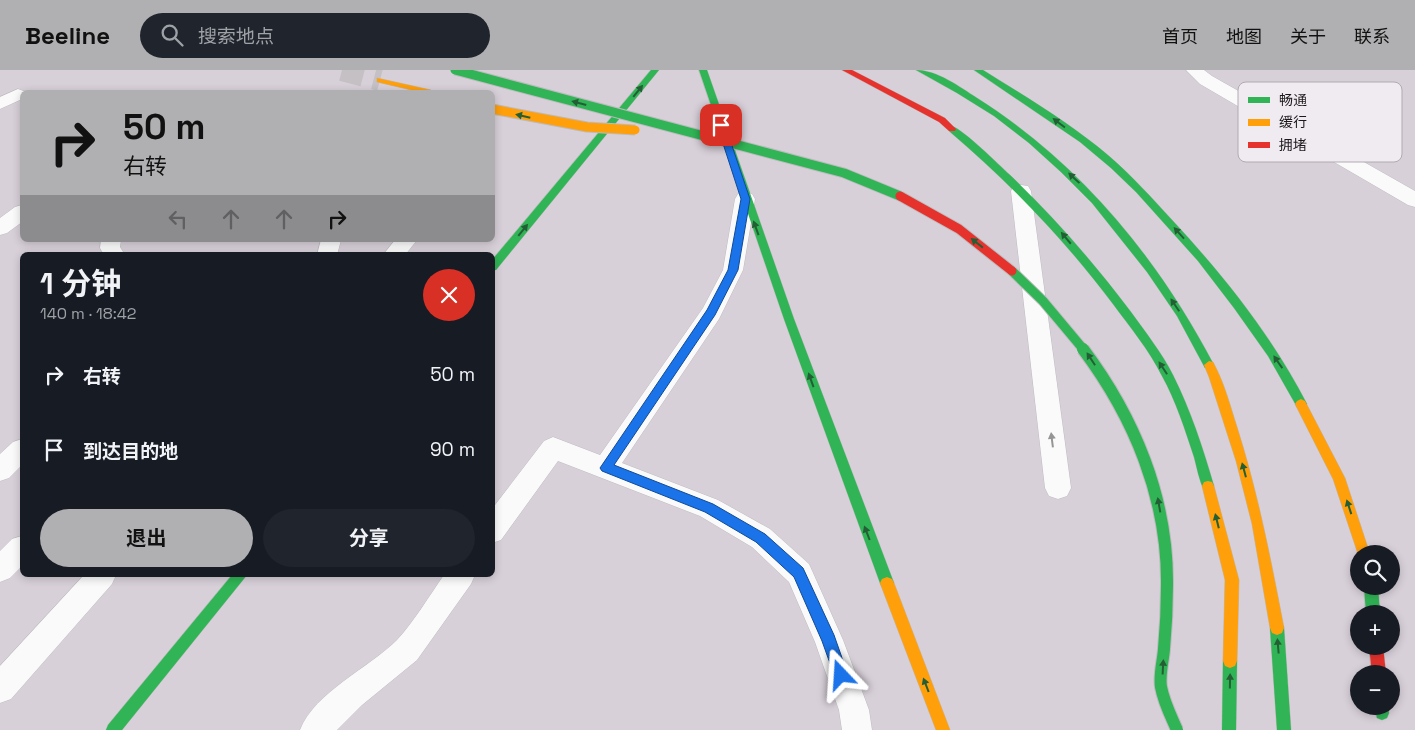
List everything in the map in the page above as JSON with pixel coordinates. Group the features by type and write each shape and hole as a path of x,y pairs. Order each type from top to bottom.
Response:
{"main road":[{"path":"455,70 844,173 892,192 961,230 1023,282 1062,322 1087,353 1128,421 1145,458 1157,496 1165,541 1168,585 1161,720"},
{"path":"495,263 654,70"},
{"path":"702,70 746,199 861,518 943,730"},
{"path":"846,70 942,120 981,152 1066,238 1135,326 1167,375 1196,442 1232,580 1230,730"},
{"path":"920,70 954,86 993,110 1042,148 1082,186 1123,232 1177,307 1215,377 1242,461 1258,524 1276,618 1284,730"},
{"path":"978,70 1049,116 1098,152 1132,183 1182,235 1229,294 1282,367 1339,478 1361,545"},
{"path":"380,80 420,90"},
{"path":"495,110 587,127 694,134"},
{"path":"113,730 238,577"},
{"path":"1162,691 1177,730"}],"lane":[{"path":"1194,70 1206,80 1238,98"},
{"path":"0,89 18,94 0,104"},
{"path":"1349,162 1415,200"},
{"path":"1021,191 1058,488"},
{"path":"606,468 711,313 733,270 746,199"},
{"path":"0,228 20,213"},
{"path":"396,252 405,242"},
{"path":"495,527 553,448 709,508 761,538 798,573 829,640 854,710 857,730"},
{"path":"0,470 20,452"},
{"path":"0,570 20,550"},
{"path":"0,688 100,577"},
{"path":"315,730 352,694 407,650 460,577"}],"shaded area":[{"path":"0,70 1415,70 1415,730 0,730"}],"tunnel":[{"path":"342,70 380,80"}],"traffic: fast":[{"path":"455,70 844,173 900,196"},
{"path":"495,263 655,70"},
{"path":"703,70 789,319 887,583"},
{"path":"920,70 960,91 1032,141 1095,201 1150,269 1180,313 1209,365"},
{"path":"978,70 1083,140 1139,190 1201,259 1238,305 1272,353 1301,404"},
{"path":"952,129 999,169 1063,235 1152,349 1168,376 1191,430 1208,486"},
{"path":"1012,271 1043,301 1097,367 1119,403 1138,441 1152,481 1162,522 1167,565 1167,607 1161,686 1164,701 1177,730"},
{"path":"113,730 238,577"},
{"path":"1372,595 1372,605"},
{"path":"1277,628 1284,730"},
{"path":"1229,730 1230,661"}],"traffic: slow":[{"path":"380,80 420,90"},
{"path":"495,110 587,127 635,130"},
{"path":"1209,365 1215,377 1242,461 1258,524 1277,628"},
{"path":"1301,404 1339,478 1361,545"},
{"path":"1208,486 1232,580 1230,661"},
{"path":"887,583 943,730"}],"traffic: jam":[{"path":"846,70 942,120 952,129"},
{"path":"900,196 959,229 1012,271"},
{"path":"1377,655 1378,665"}],"route":[{"path":"721,125 746,199 733,270 711,313 606,468 709,508 761,538 798,573 829,640 841,675"}]}
